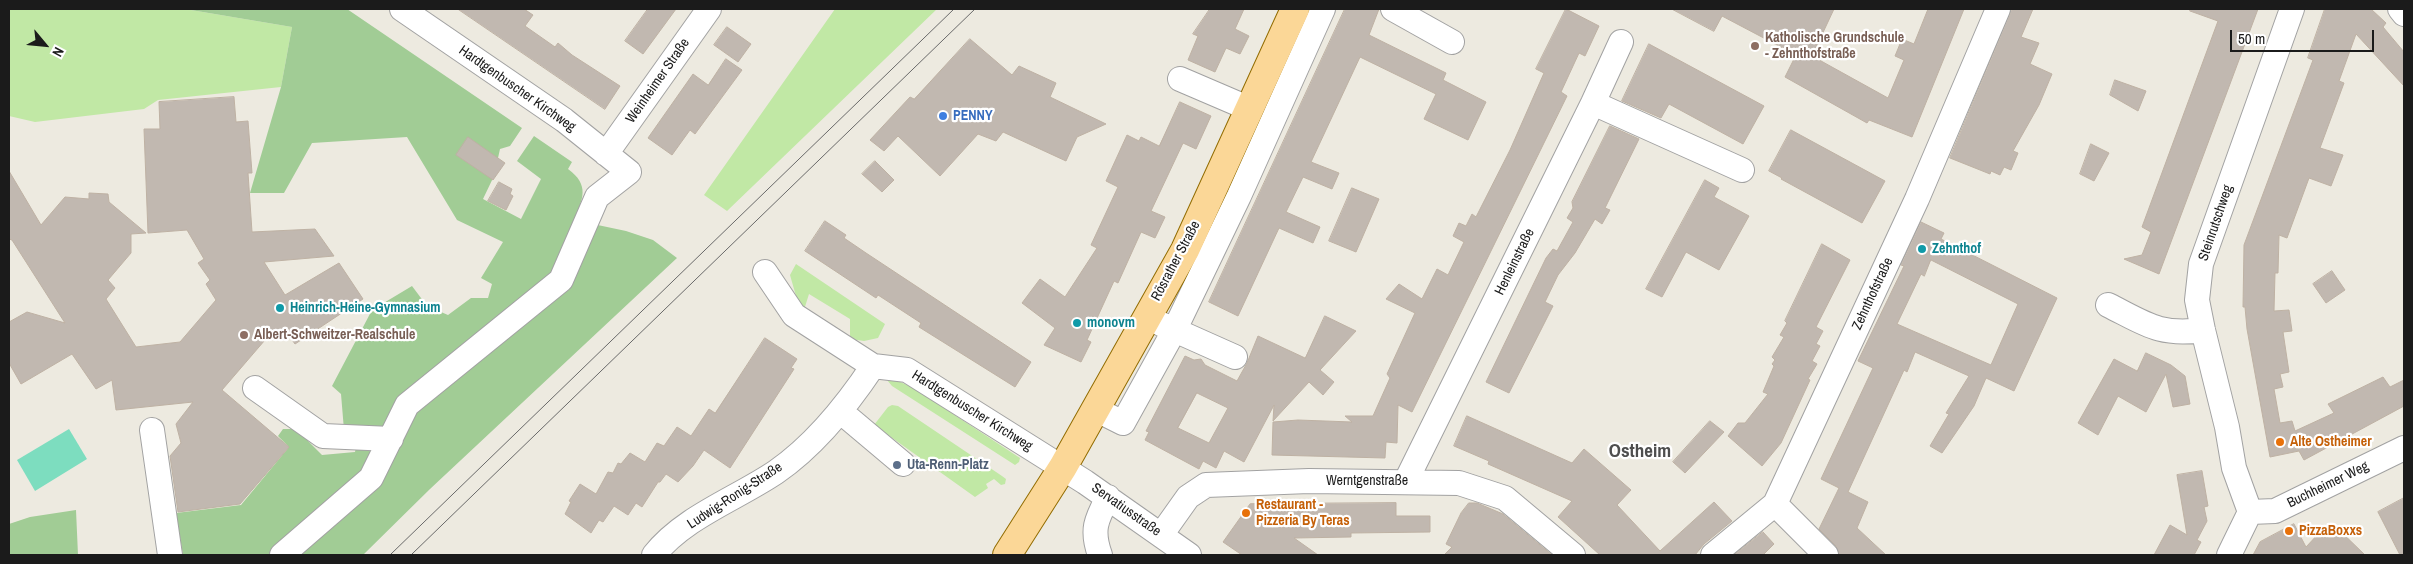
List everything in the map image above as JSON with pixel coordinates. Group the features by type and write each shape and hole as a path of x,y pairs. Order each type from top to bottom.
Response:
{"main road":[{"name":"Rösrather Straße","path":"1007,555 1062,467 1185,250 1250,109 1276,83 1287,56 1295,9"}],"street":[{"name":"Hardtgenbuscher Kirchweg","path":"391,439 408,405 561,280 597,197 629,172 564,120 402,9"},
{"name":"Weinheimer Straße","path":"606,154 709,9"},
{"path":"1287,56 1323,9"},
{"path":"1393,9 1452,42"},
{"name":"Zehnthofstraße","path":"1713,555 1775,504 1917,199 1998,9"},
{"name":"Steinrutschweg","path":"2250,512 2234,468 2227,427 2197,300 2201,264 2292,9"},
{"path":"2400,9 2404,14"},
{"name":"Henleinstraße","path":"1406,481 1593,104 1621,42"},
{"path":"1180,79 1250,109"},
{"path":"1095,409 1123,423 1175,329 1239,196 1276,83"},
{"path":"1593,104 1742,170"},
{"name":"Hardtgenbuscher Kirchweg","path":"765,272 794,315 873,366 907,370 1062,467"},
{"path":"2108,305 2157,330 2180,334 2203,330"},
{"path":"1146,318 1235,356"},
{"name":"Ludwig-Ronig-Straße","path":"654,555 683,529 777,472 816,437 840,411 873,366"},
{"path":"254,388 323,436 391,439 371,478 282,555"},
{"path":"840,411 903,464"},
{"path":"152,430 170,555"},
{"name":"Buchheimer Weg","path":"2250,512 2275,511 2404,448"},
{"name":"Servatiusstraße","path":"1062,467 1108,497 1189,555"},
{"name":"Werntgenstraße","path":"1161,535 1188,497 1206,485 1406,481 1459,483 1505,498 1573,555"},
{"path":"1100,555 1094,536 1099,514 1108,497"},
{"path":"1775,504 1826,555"},
{"path":"2229,555 2250,512"}],"green space":[{"path":"9,9 185,9 292,27 281,87 158,100 144,109 35,122 9,116"},
{"path":"185,9 347,9 522,128 510,146 500,149 494,176 483,199 521,219 541,179 517,161 534,136 572,162 568,169 579,181 583,193 574,220 626,231 653,240 677,258 430,489 363,555 183,555 176,513 241,505 289,447 278,436 283,429 296,429 322,455 355,452 356,447 344,430 341,394 332,386 372,310 412,286 427,306 448,315 471,298 488,298 492,284 481,278 503,242 457,220 407,137 312,143 284,193 250,193 281,87 292,27"},
{"path":"835,9 937,9 727,211 704,195"},
{"path":"796,264 885,324 878,338 864,341 850,339 850,319 809,294 804,310 796,296 790,275"},
{"path":"893,379 912,387 1020,458 1019,462 1015,465 892,386 887,380"},
{"path":"892,405 898,406 1002,476 1006,479 1005,484 1001,485 994,479 986,484 988,488 975,497 874,425 888,407"},
{"path":"69,429 87,459 35,491 17,460"},
{"path":"76,510 78,555 9,555 9,524 30,517"}],"building":[{"path":"458,9 524,9 533,15 525,26 555,47 558,43 572,55 620,86 605,109"},
{"path":"648,9 676,9 643,54 625,41"},
{"path":"1210,9 1244,9 1235,29 1249,36 1240,54 1226,48 1215,72 1188,60 1198,36 1193,34"},
{"path":"1345,9 1379,9 1369,35 1446,73 1443,80 1486,102 1468,140 1424,119 1436,94 1360,57 1311,162 1339,173 1332,189 1303,177 1286,212 1320,227 1313,243 1279,228 1238,316 1209,302"},
{"path":"1566,9 1599,26 1585,56 1579,53 1561,92 1567,96 1412,412 1398,405 1397,443 1386,442 1385,458 1272,455 1273,422 1298,420 1352,422 1345,416 1373,416 1390,378 1387,374 1415,313 1386,299 1399,284 1422,299 1437,269 1448,275 1464,242 1453,236 1459,223 1466,226 1472,214 1476,217 1510,150 1544,73 1536,69"},
{"path":"1672,9 1834,9 1812,56 1888,98 1904,60 1895,56 1902,39 1914,44 1928,9 1964,9 1912,137 1869,120 1867,123 1785,77 1796,55 1722,16 1714,31"},
{"path":"2012,9 2033,9 2021,37 2039,43 2030,64 2052,74 2039,105 2013,151 2018,153 2011,170 2004,167 2000,175 1991,171 1990,174 1950,158"},
{"path":"2191,9 2258,9 2159,274 2124,259 2142,255 2151,232 2142,227 2218,21 2190,11"},
{"path":"2325,9 2371,9 2386,23 2383,27 2404,52 2404,86 2356,34 2339,81 2344,83 2320,148 2343,155 2331,186 2309,178 2287,238 2279,235 2274,311 2289,310 2292,331 2283,332 2289,372 2280,374 2283,387 2274,389 2280,423 2292,421 2295,431 2334,413 2328,404 2383,377 2390,387 2404,380 2404,406 2304,460 2299,451 2270,457 2247,329 2245,307 2243,307 2244,245 2313,60 2308,58"},
{"path":"727,27 751,44 738,62 714,45"},
{"name":"PENNY","path":"970,39 1012,75 1019,66 1056,83 1050,97 1106,124 1077,137 1066,161 1003,132 996,141 978,134 940,176 898,136 884,151 870,140 910,97 914,99"},
{"path":"1649,44 1764,106 1743,144 1669,104 1661,118 1622,101"},
{"path":"726,59 742,70 695,134 690,130 672,155 648,138 693,74 708,85"},
{"path":"2115,80 2146,91 2138,111 2110,95"},
{"name":"Heinrich-Heine-Gymnasium","path":"234,97 236,122 248,121 252,173 248,173 252,232 315,229 334,256 264,262 285,295 339,263 363,299 295,344 286,331 271,333 222,390 289,447 240,504 178,512 170,456 181,443 176,424 193,402 116,410 112,380 96,389 72,354 21,384 9,363 9,322 27,312 65,323 12,240 9,239 9,171 41,225 65,197 89,199 89,193 108,194 109,202 146,233 131,234 131,253 108,280 115,288 106,299 136,347 180,342 216,300 206,284 210,280 198,263 204,259 187,230 148,233 144,129 160,129 159,102"},
{"path":"1180,102 1211,116 1196,149 1183,143 1151,211 1165,217 1155,238 1141,232 1118,283 1114,281 1087,340 1091,342 1081,362 1044,345 1055,328 1022,303 1040,279 1065,297 1097,248 1091,245 1118,187 1106,181 1127,135 1139,141 1141,137 1159,146"},
{"path":"1610,126 1639,139 1605,208 1610,210 1602,224 1595,219 1575,253 1558,275 1545,302 1553,306 1509,393 1486,382 1546,258 1553,249 1557,251 1573,222 1567,218 1573,208 1572,202"},
{"path":"1791,130 1885,181 1862,223 1769,171"},
{"path":"468,137 505,163 493,180 456,155"},
{"path":"2091,144 2109,153 2094,181 2080,174"},
{"path":"875,161 894,180 882,192 862,174"},
{"path":"1705,180 1719,188 1714,197 1749,216 1719,270 1686,252 1662,297 1646,289"},
{"path":"499,182 512,189 510,194 513,196 506,210 488,201"},
{"path":"1352,188 1379,199 1356,252 1329,241"},
{"path":"825,221 846,235 844,238 1031,362 1015,387 919,327 921,323 878,295 876,298 805,251"},
{"path":"1921,222 1944,233 1941,239 2057,298 2014,391 1986,378 1974,406 1942,453 1930,446 1949,414 1946,413 1969,376 1915,352 1907,372 1904,370 1848,492 1868,502 1857,528 1886,555 1839,555 1836,546 1819,529 1839,488 1821,479 1873,368 1858,361 1904,266 1901,265","holes":["1931,260 2018,304 1991,365 1897,324 1921,274 1924,276"]},
{"path":"1822,244 1850,260 1816,327 1823,331 1816,344 1820,346 1812,361 1817,364 1808,379 1810,380 1781,443 1762,466 1728,436 1738,423 1745,423 1768,394 1763,392 1774,366 1772,364 1775,360 1772,357 1784,337 1780,335 1787,323 1785,321"},
{"path":"2332,271 2345,290 2326,303 2313,284"},
{"path":"1325,316 1356,331 1320,370 1334,382 1323,395 1309,382 1273,421 1274,405 1244,462 1224,451 1216,468 1203,461 1199,469 1145,440 1149,432 1146,431 1185,356 1194,360 1201,359 1205,365 1237,381 1258,336 1305,358","holes":["1197,393 1228,408 1209,443 1178,428"]},
{"path":"765,338 797,359 791,368 794,369 730,468 704,450 693,466 678,482 666,474 658,482 642,507 636,503 628,515 614,506 603,522 599,520 591,533 565,514 571,502 569,501 580,484 596,494 608,472 613,473 618,463 621,464 630,453 645,462 657,443 664,446 677,427 691,436 709,409 715,413"},
{"path":"2146,353 2171,365 2185,376 2190,404 2173,407 2166,374 2146,412 2118,396 2098,435 2078,423 2114,359 2137,371"},
{"path":"1467,416 1572,463 1584,449 1631,490 1617,505 1660,551 1714,502 1732,521 1704,544 1695,555 1600,555 1558,517 1572,501 1488,464 1489,461 1454,446"},
{"path":"1710,421 1724,432 1685,473 1673,462"},
{"path":"2202,471 2208,506 2204,507 2207,521 2197,540 2201,542 2194,555 2154,555 2170,525 2187,535 2177,475"},
{"path":"2404,498 2404,555 2400,555 2378,512"},
{"path":"1396,503 1396,516 1430,516 1430,532 1351,533 1351,537 1294,538 1318,555 1242,555 1223,542 1250,504"},
{"path":"1469,503 1477,503 1503,514 1552,555 1444,555 1452,547 1446,544 1461,513"},
{"path":"2294,524 2306,547 2320,532 2323,534 2333,524 2365,555 2253,555 2260,542"},
{"path":"1763,532 1774,544 1763,555 1734,555"}],"tram line":[{"path":"390,555 954,9"},
{"path":"411,555 975,9"}],"place":[{"name":"Katholische Grundschule - Zehnthofstraße","path":"1755,46"},
{"name":"PENNY","path":"943,116"},
{"name":"Zehnthof","path":"1922,249"},
{"name":"Heinrich-Heine-Gymnasium","path":"280,308"},
{"name":"monovm","path":"1077,323"},
{"name":"Albert-Schweitzer-Realschule","path":"244,335"},
{"name":"Alte Ostheimer","path":"2280,442"},
{"name":"Uta-Renn-Platz","path":"897,465"},
{"name":"Restaurant - Pizzeria By Teras","path":"1246,513"},
{"name":"PizzaBoxxs","path":"2289,531"}],"district":[{"name":"Ostheim","path":"1640,452"}]}
